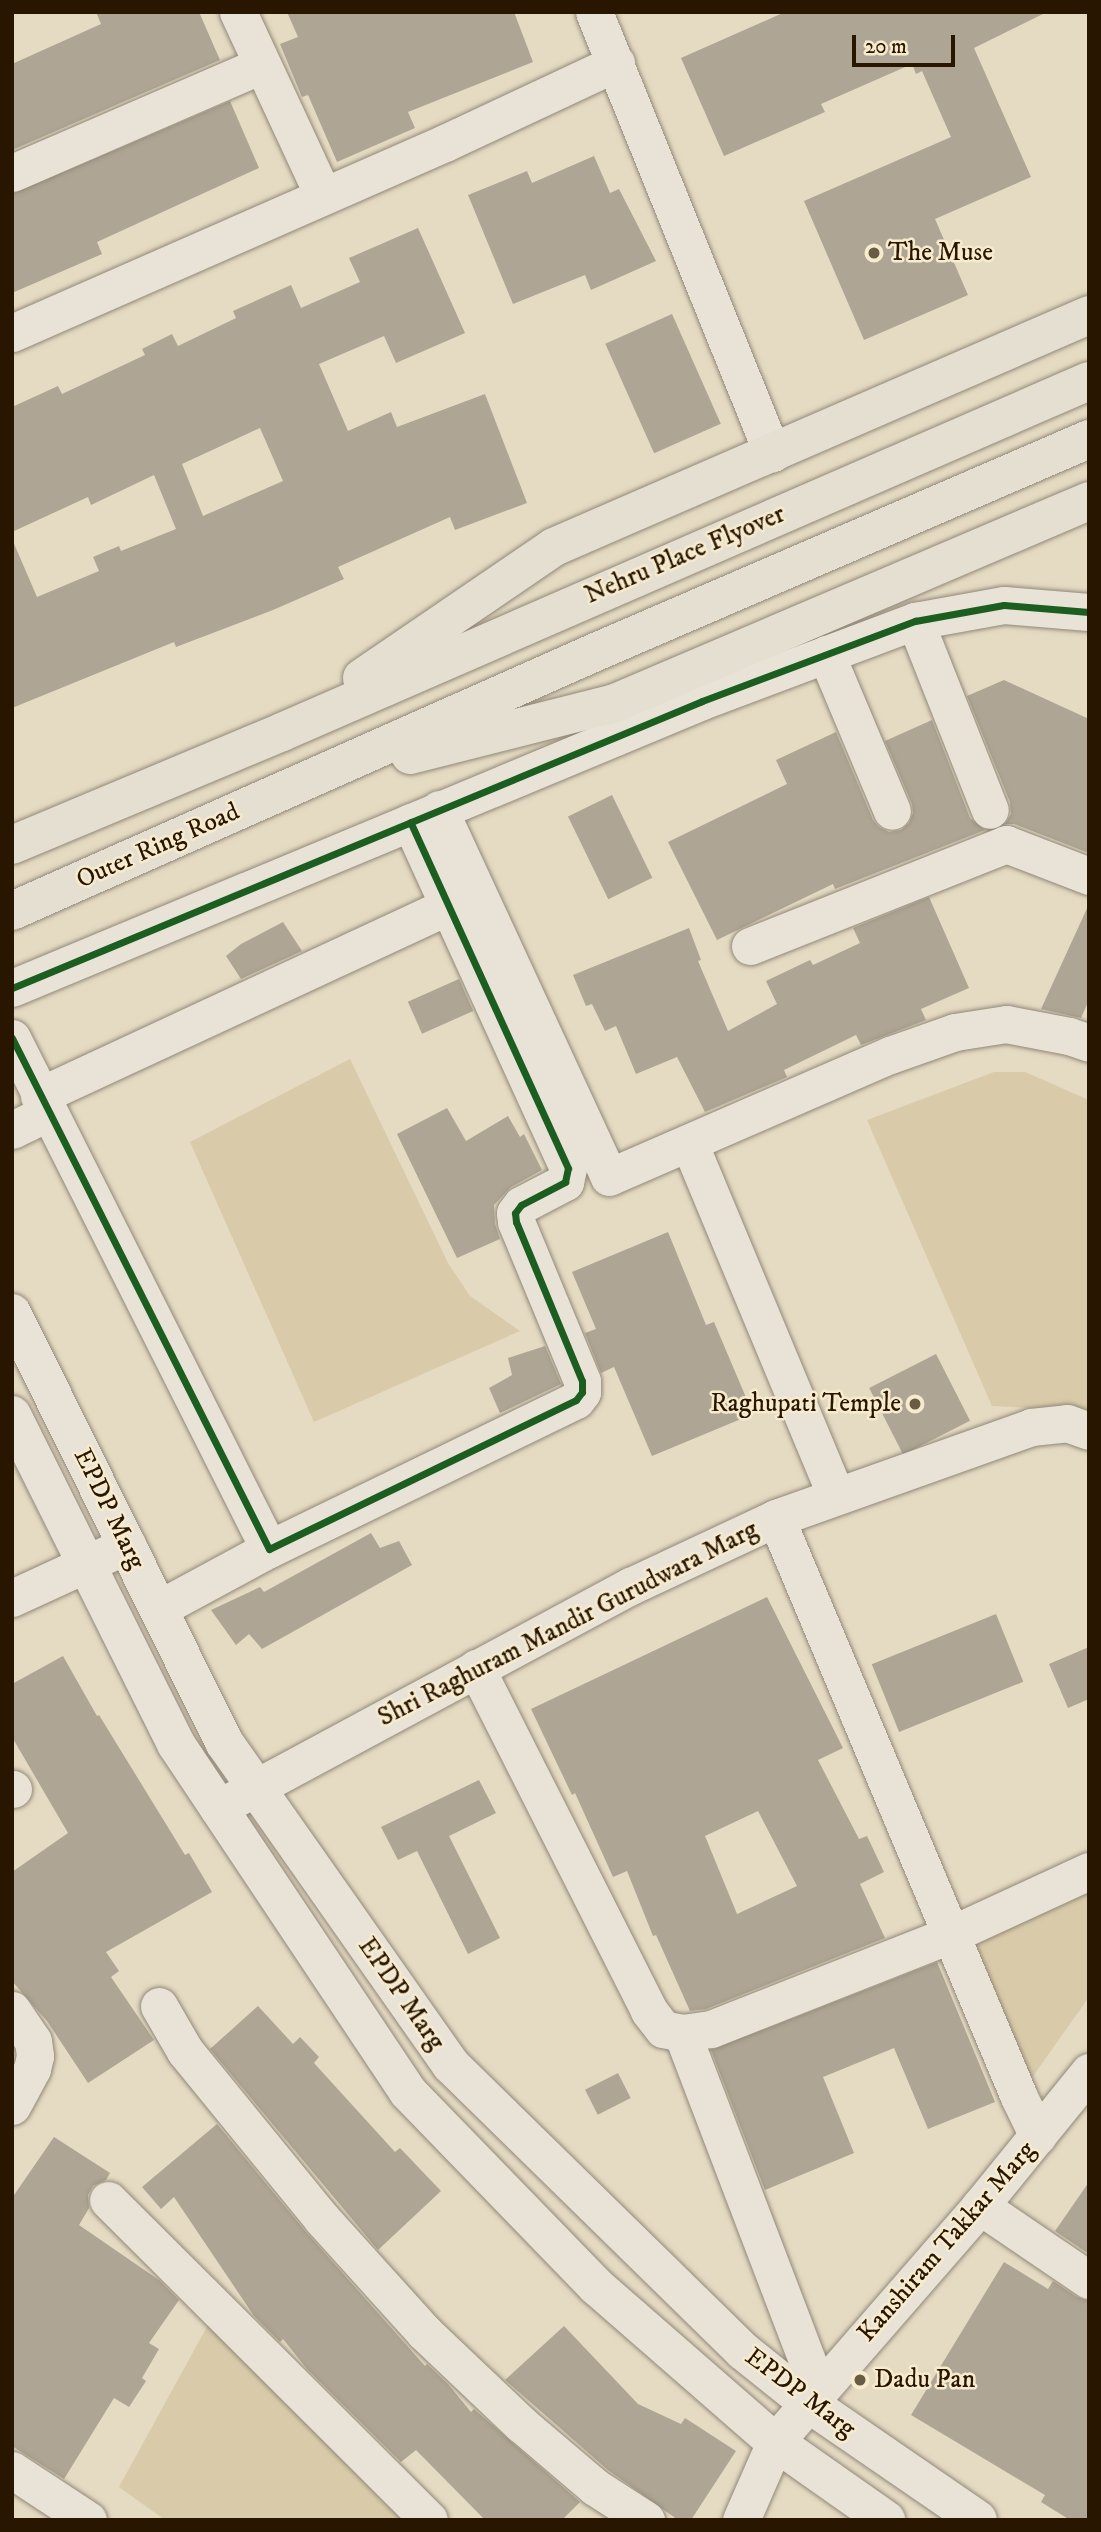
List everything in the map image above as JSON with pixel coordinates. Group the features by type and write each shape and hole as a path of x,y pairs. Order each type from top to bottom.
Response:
{"main road":[{"path":"12,845 282,732 554,547 1089,315"},
{"name":"Nehru Place Flyover","path":"282,732 1089,381"},
{"name":"Nehru Place Flyover","path":"305,781 1089,439"},
{"path":"305,781 615,703 1089,501"},
{"name":"Outer Ring Road","path":"28,904 305,781"},
{"path":"12,922 28,904"},
{"name":"EPDP Marg","path":"12,1313 224,1742 452,2066 743,2351 814,2397 978,2520"},
{"name":"EPDP Marg","path":"12,1415 176,1744 408,2092 596,2286 775,2442 886,2520"}],"street":[{"path":"238,12 323,195"},
{"path":"594,12 694,267 772,453"},
{"path":"12,333 445,143 616,63"},
{"path":"12,173 261,65"},
{"path":"12,988 424,815 915,621 1004,605 1089,612"},
{"path":"915,621 990,810"},
{"path":"826,654 892,811"},
{"path":"158,1609 269,1549 576,1400 582,1392 582,1381 516,1222 516,1213 521,1205 565,1182 568,1168 449,906 424,815"},
{"path":"424,815 610,1177 690,1145 890,1055 956,1032 1006,1024 1069,1036 1089,1043"},
{"path":"750,946 1006,844 1089,876"},
{"path":"12,1130 43,1104 449,906"},
{"path":"12,1038 269,1549"},
{"path":"690,1145 836,1496"},
{"name":"Shri Raghuram Mandir Gurudwara Marg","path":"218,1808 631,1586 776,1518 1031,1427 1067,1423 1089,1431"},
{"path":"776,1518 1019,2097 1038,2136"},
{"path":"13,1596 127,1545"},
{"path":"476,1668 649,2011 663,2029 682,2033 710,2029 952,1934 1089,1871"},
{"path":"159,2006 185,2050 323,2218 424,2332 595,2487 646,2520"},
{"path":"12,2010 33,2041 35,2056 32,2070 12,2106"},
{"path":"682,2033 814,2397"},
{"name":"Kanshiram Takkar Marg","path":"741,2520 775,2442 980,2206 1089,2072"},
{"path":"108,2200 429,2520"},
{"path":"980,2206 1089,2280"},
{"path":"12,2470 88,2520"}],"shaded area":[{"path":"350,1059 448,1263 470,1296 520,1331 314,1422 190,1142"},
{"path":"994,1072 1025,1072 1089,1100 1089,1411 992,1406 867,1120"},
{"path":"1089,1891 1089,1997 1031,2079 969,1931"},
{"path":"209,2323 405,2520 165,2520 119,2487"}],"building":[{"path":"96,12 199,12 220,60 12,150 12,64 101,24"},
{"path":"287,12 514,12 533,62 408,112 415,128 337,162 308,95 302,97 280,44 298,37"},
{"path":"785,12 1047,12 974,48 1031,177 935,219 968,295 864,340 804,201 951,137 922,71 916,74 912,64 821,104 825,112 724,156 681,58"},
{"path":"230,101 259,168 97,242 102,254 12,293 12,194"},
{"path":"594,156 610,193 619,189 656,261 591,290 585,275 513,304 468,195 527,171 532,183"},
{"path":"418,228 465,333 396,363 384,336 319,364 348,431 391,412 397,427 485,394 527,503 455,530 450,517 338,567 344,579 273,610 176,647 174,642 12,708 12,539 37,597 99,571 93,557 119,546 121,551 176,529 154,475 91,505 88,497 12,532 12,407 58,386 62,394 145,355 142,349 172,334 178,346 236,318 233,311 291,285 301,308 360,282 349,258","holes":["260,428 283,481 203,516 182,464"]},
{"path":"672,314 721,424 654,453 605,344"},
{"path":"1004,680 1089,719 1089,853 1014,824 1005,824 1011,814 1010,802 967,696"},
{"path":"932,720 970,818 985,830 835,889 833,884 717,940 668,842 787,784 776,760 836,732 873,820 889,832 901,830 909,823 913,813 912,804 885,741"},
{"path":"612,795 652,878 608,899 568,816"},
{"path":"929,897 969,988 921,1009 926,1020 861,1045 856,1035 784,1070 787,1077 705,1112 677,1057 636,1074 616,1026 605,1031 592,1004 586,1006 573,975 689,928 701,960 698,961 728,1031 777,1004 766,981 810,960 813,965 860,943 853,928"},
{"path":"1089,904 1089,1000 1081,1018 1041,1009"},
{"path":"283,922 302,951 241,979 226,956 241,944"},
{"path":"459,979 473,1011 422,1034 408,1002"},
{"path":"447,1108 466,1141 508,1116 520,1137 524,1134 542,1170 511,1187 494,1205 495,1224 500,1239 457,1258 397,1134"},
{"path":"668,1232 706,1325 714,1322 753,1414 652,1456 614,1367 601,1373 585,1333 596,1329 572,1272"},
{"path":"545,1346 561,1384 500,1413 489,1388 512,1375 508,1358"},
{"path":"936,1354 970,1421 903,1455 869,1388"},
{"path":"371,1533 380,1548 399,1541 412,1565 262,1649 249,1634 236,1645 211,1610 260,1587 264,1592"},
{"path":"767,1597 843,1748 818,1760 859,1839 867,1836 884,1872 860,1884 885,1938 706,2009 690,2011 656,1935 653,1936 627,1871 613,1877 575,1793 572,1795 531,1709","holes":["758,1811 797,1886 737,1914 705,1836"]},
{"path":"996,1614 1023,1682 899,1732 872,1664"},
{"path":"1089,1647 1089,1699 1068,1708 1049,1664"},
{"path":"63,1656 97,1716 99,1715 185,1855 189,1853 212,1892 106,1952 119,1971 111,1977 154,2040 88,2083 47,2021 12,1981 12,1872 68,1833 12,1737 12,1684"},
{"path":"479,1780 496,1813 449,1836 500,1938 468,1954 417,1851 398,1860 381,1827"},
{"path":"937,1962 995,2102 928,2129 894,2048 823,2077 854,2153 765,2190 711,2050"},
{"path":"258,2006 293,2044 300,2037 319,2057 314,2063 395,2152 400,2148 441,2191 378,2250 210,2049"},
{"path":"618,2073 631,2098 598,2115 585,2090"},
{"path":"217,2124 306,2232 425,2366 427,2364 448,2384 471,2412 474,2409 580,2502 562,2520 485,2520 416,2450 401,2462 307,2369 283,2339 280,2342 254,2316 174,2197 161,2209 142,2187"},
{"path":"54,2137 110,2173 106,2180 93,2186 88,2195 89,2208 79,2225 159,2280 179,2300 149,2343 159,2349 142,2378 146,2381 129,2407 114,2398 64,2479 12,2446 12,2198"},
{"path":"1089,2182 1089,2254 1055,2231"},
{"path":"1004,2262 1048,2289 1053,2281 1077,2297 1089,2301 1089,2520 1070,2520 1041,2502 1045,2495 911,2415"},
{"path":"564,2326 638,2404 681,2424 685,2418 736,2451 691,2520 678,2520 608,2470 505,2380"}],"cycle path":[{"path":"12,988 702,701 915,621 1004,605 1089,612"},
{"path":"12,1038 269,1549 576,1400 582,1392 582,1381 516,1222 515,1213 521,1205 565,1182 568,1168 410,822"}],"place":[{"name":"The Muse","path":"874,253"},
{"name":"Raghupati Temple","path":"915,1404"},
{"name":"Dadu Pan","path":"860,2380"}]}
